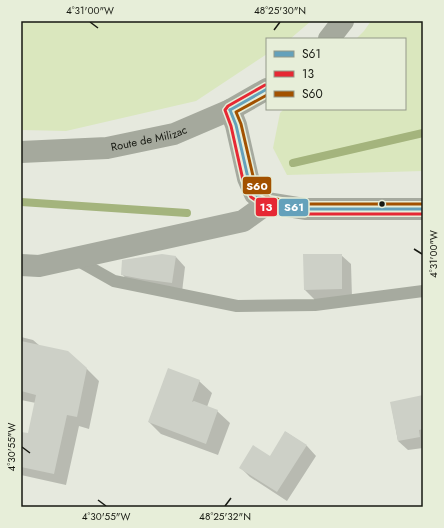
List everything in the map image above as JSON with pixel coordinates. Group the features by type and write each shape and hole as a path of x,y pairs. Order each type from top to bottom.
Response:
{"main road":[{"path":"330,38 343,21"},
{"name":"Route de Milizac","path":"21,152 107,148 174,134 230,110 266,90"}],"street":[{"path":"230,110 236,125 248,178 255,194 268,203 305,209 423,208"},
{"path":"21,278 30,266 74,258 243,220 268,203"}],"lane":[{"path":"74,258 114,281 237,306 315,305 423,291"}],"green space":[{"path":"21,21 311,21 291,38 266,38 266,55 196,101 66,131 21,130"},
{"path":"371,21 423,21 423,171 287,175 273,148 280,113 283,110 406,110 406,38 357,38"}],"building":[{"path":"162,254 176,256 172,283 121,275 122,260"},
{"path":"303,254 342,254 342,289 304,290"},
{"path":"21,341 68,351 87,368 77,417 67,415 54,474 21,467 21,432 28,433 36,395 21,391"},
{"path":"168,368 200,380 192,402 194,401 218,410 206,444 148,422"},
{"path":"423,395 423,429 419,430 420,437 398,441 390,402"},
{"path":"285,431 307,445 277,492 239,468 253,445 270,456"}],"waterway":[{"path":"293,163 423,133"},
{"path":"21,202 187,213"}],"transit line":[{"name":"13","path":"265,85 228,106 225,110 231,126 243,180 251,197 266,207 305,214 423,214"},
{"name":"S61","path":"230,110 266,90"},
{"name":"S60","path":"266,96 236,112 241,124 253,176 259,191 270,198 305,204 423,204"},
{"name":"S61","path":"230,110 236,125 248,178 255,194 268,203 305,209 423,209"}]}
